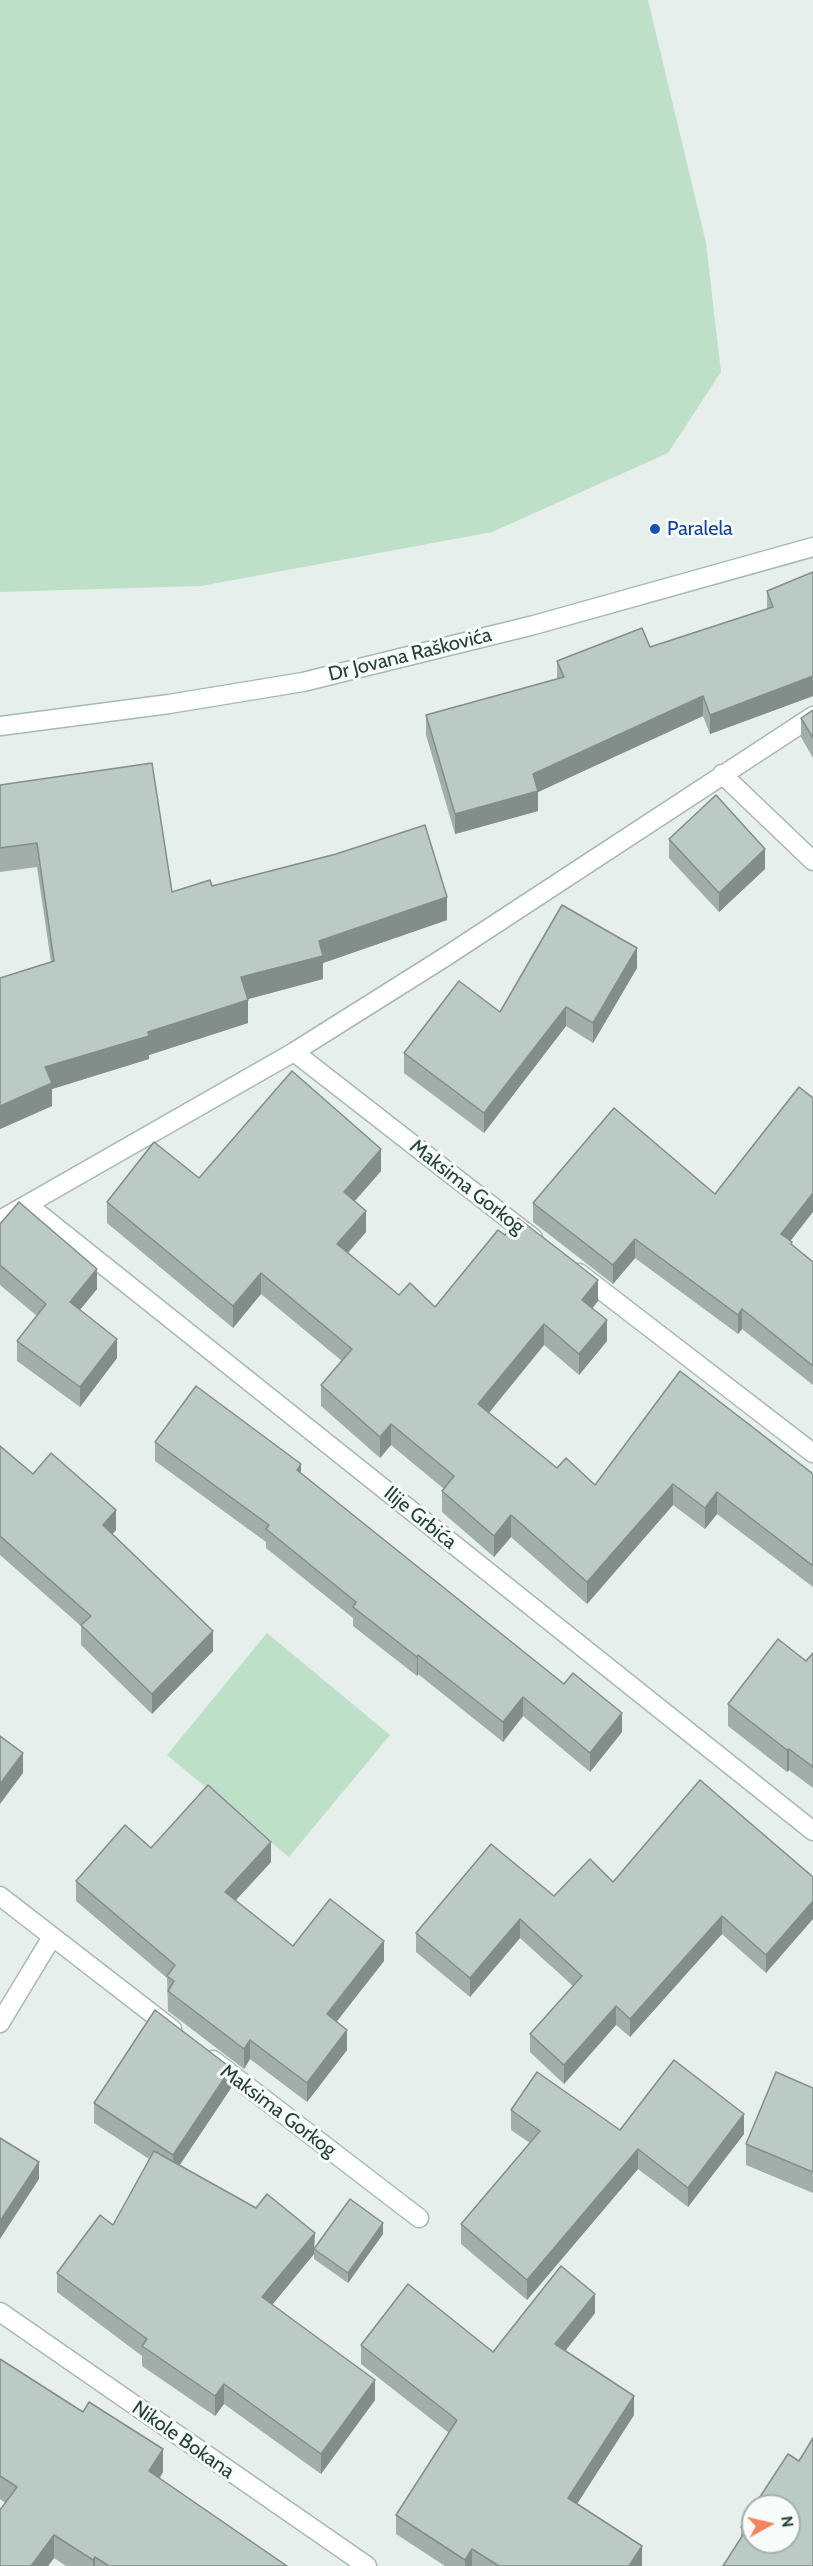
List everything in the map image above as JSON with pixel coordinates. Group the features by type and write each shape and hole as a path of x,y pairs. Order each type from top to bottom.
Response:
{"street":[{"name":"Dr Jovana Raškovića","path":"0,726 169,704 303,682 534,625 813,548"},
{"path":"0,1220 294,1052 445,957 813,716"},
{"path":"722,774 813,861"},
{"name":"Maksima Gorkog","path":"294,1052 549,1250"},
{"name":"Ilije Grbića","path":"28,1205 813,1831"},
{"path":"568,1264 813,1453"},
{"path":"0,1896 184,2038"},
{"path":"0,2023 52,1937"},
{"name":"Maksima Gorkog","path":"202,2052 419,2218"},
{"name":"Nikole Bokana","path":"0,2312 367,2566"}],"green space":[{"path":"0,0 648,0 706,243 721,372 668,453 492,532 201,586 0,592"},
{"path":"267,1633 390,1735 289,1857 167,1755"}],"building":[{"path":"813,572 813,676 710,715 703,696 533,774 538,791 455,814 426,715 564,677 557,661 642,628 650,647 773,607 767,591"},
{"path":"813,710 813,738 801,718"},
{"path":"152,763 172,892 210,880 212,886 336,854 425,825 447,897 319,941 323,956 241,977 248,1000 148,1032 149,1036 45,1067 52,1083 0,1106 0,978 54,961 37,843 0,848 0,785"},
{"path":"716,795 765,849 719,893 669,839"},
{"path":"562,905 637,948 593,1023 566,1007 484,1113 404,1053 459,981 500,1012"},
{"path":"292,1071 381,1149 344,1192 366,1211 337,1244 399,1295 410,1283 435,1307 498,1230 505,1235 518,1218 598,1280 582,1300 607,1320 579,1354 544,1324 478,1404 557,1468 566,1458 595,1485 680,1371 813,1474 813,1566 717,1492 705,1508 673,1484 587,1582 511,1515 494,1536 442,1491 454,1476 391,1424 380,1437 321,1385 352,1349 261,1273 233,1306 107,1202 154,1142 199,1178"},
{"path":"799,1087 813,1098 813,1193 781,1234 813,1262 813,1366 742,1309 738,1315 635,1239 613,1265 533,1203 614,1108 715,1194"},
{"path":"19,1202 97,1269 70,1302 117,1339 80,1387 17,1341 46,1304 0,1265 0,1224"},
{"path":"196,1386 301,1464 297,1470 564,1684 573,1673 622,1713 590,1753 523,1697 503,1722 353,1607 356,1602 266,1529 269,1525 155,1442"},
{"path":"0,1446 33,1474 51,1453 116,1510 103,1525 213,1631 152,1694 81,1625 91,1616 0,1536"},
{"path":"778,1639 806,1661 813,1653 813,1767 789,1749 787,1750 728,1704"},
{"path":"0,1736 23,1753 0,1784"},
{"path":"700,1780 813,1877 813,1901 766,1955 722,1916 630,2019 616,2006 564,2065 530,2034 582,1976 520,1919 470,1978 416,1933 491,1844 554,1896 590,1859 613,1882"},
{"path":"208,1785 271,1842 225,1892 293,1946 330,1899 384,1941 327,2014 347,2030 307,2083 250,2040 244,2049 168,1991 174,1981 167,1976 175,1965 76,1881 125,1825 151,1848"},
{"path":"155,2010 231,2068 173,2155 94,2103"},
{"path":"674,2060 744,2114 688,2188 638,2149 527,2280 461,2224 540,2131 511,2110 537,2072 620,2130"},
{"path":"776,2072 813,2088 813,2172 746,2144"},
{"path":"0,2138 39,2162 0,2221"},
{"path":"154,2151 256,2208 267,2194 315,2233 262,2297 375,2380 321,2454 224,2384 215,2396 142,2346 147,2339 57,2273 100,2215 113,2225"},
{"path":"350,2199 383,2223 348,2273 314,2249"},
{"path":"561,2266 595,2294 555,2344 634,2396 568,2498 642,2546 629,2566 499,2566 472,2549 465,2560 396,2515 457,2420 361,2345 408,2284 493,2352"},
{"path":"0,2359 83,2412 89,2402 163,2449 149,2471 287,2566 109,2566 95,2557 93,2560 54,2535 31,2566 0,2566 0,2510 17,2487 0,2476"},
{"path":"813,2438 813,2566 723,2566 741,2538 741,2554 801,2554 801,2494 762,2494 788,2454 799,2461"}],"place":[{"name":"Paralela","path":"655,529"}]}
